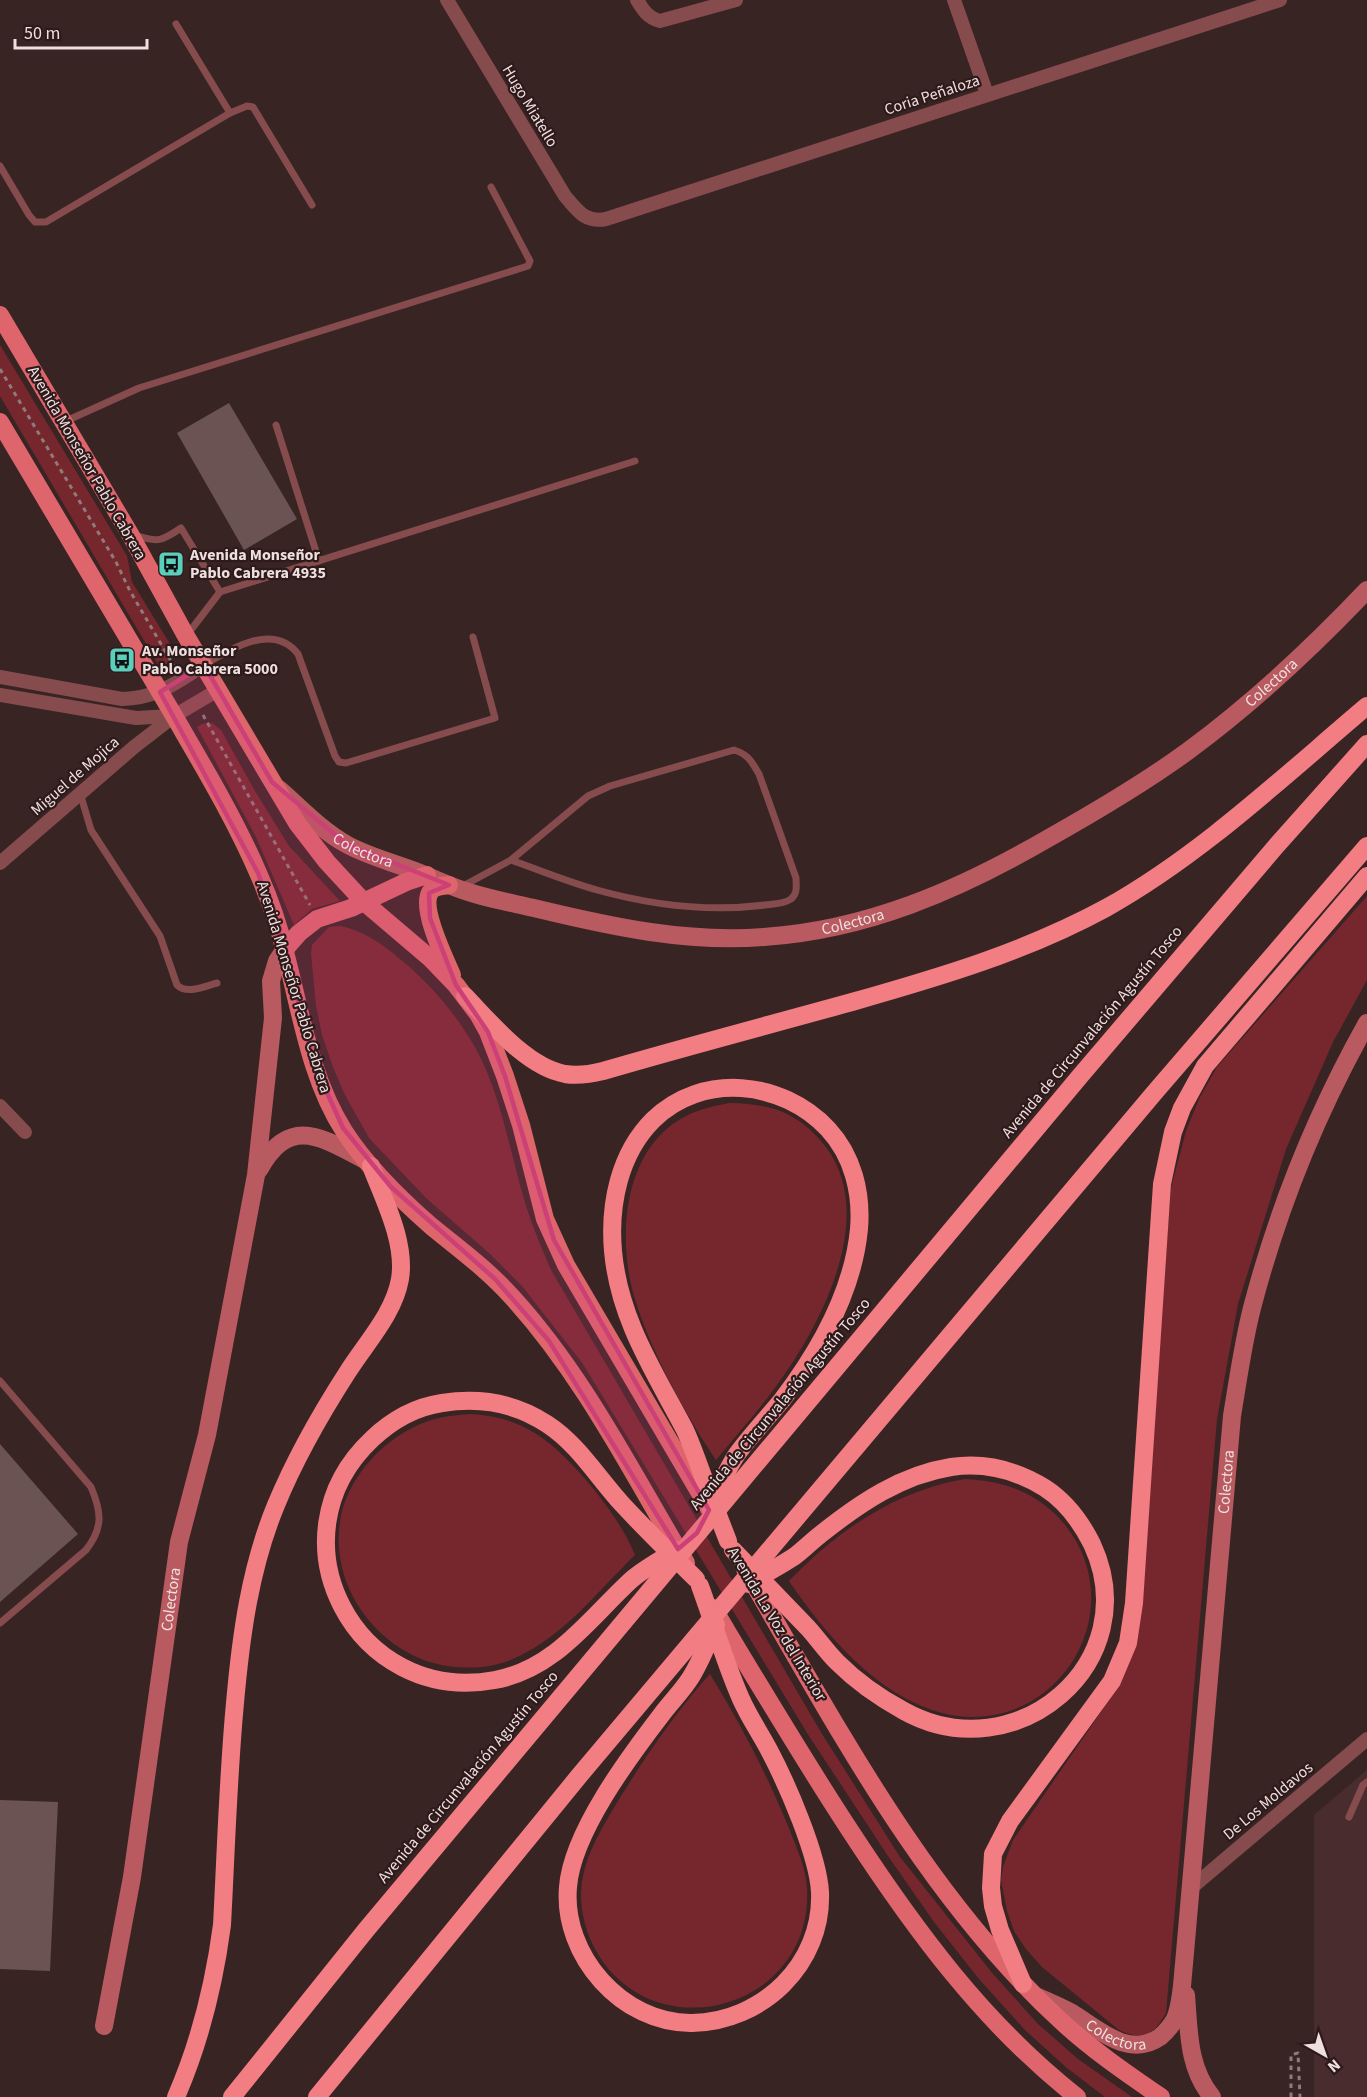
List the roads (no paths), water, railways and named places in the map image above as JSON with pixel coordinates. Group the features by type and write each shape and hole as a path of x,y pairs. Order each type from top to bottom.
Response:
{"highway":[{"path":"461,990 527,1055 555,1071 565,1074 583,1074 603,1071 954,973 1034,944 1106,908 1140,888 1236,816 1367,706"},
{"name":"Avenida de Circunvalación Agustín Tosco","path":"232,2097 366,1930 695,1535 1147,997 1367,744"},
{"path":"317,2097 464,1915 731,1596 1155,1092 1367,846"},
{"path":"1029,1989 1000,1930 993,1906 992,1862 1000,1838 1010,1821 1112,1681 1128,1643 1134,1603 1162,1184 1173,1132 1194,1083 1212,1057 1367,876"},
{"path":"695,1535 632,1580 563,1646 540,1662 519,1673 496,1680 473,1682 449,1682 427,1677 397,1663 371,1645 344,1611 335,1592 326,1547 327,1522 332,1497 345,1471 362,1448 382,1429 407,1414 434,1405 480,1400 528,1413 548,1424 566,1440 621,1503 698,1583 741,1700 771,1754 807,1838 820,1893 816,1929 810,1947 801,1963 778,1990 747,2010 729,2017 689,2023 654,2015 636,2008 605,1985 592,1971 575,1939 568,1898 571,1869 578,1849 600,1806 650,1730 691,1677 731,1596 797,1555 858,1505 909,1479 951,1467 975,1465 995,1467 1031,1480 1048,1491 1069,1510 1087,1534 1096,1552 1102,1580 1104,1608 1096,1644 1082,1671 1048,1706 1021,1720 993,1728 954,1728 937,1725 904,1711 848,1673 730,1545 686,1433 647,1363 625,1311 615,1268 613,1230 616,1190 630,1153 653,1120 670,1107 698,1094 727,1087 761,1089 792,1101 819,1120 842,1146 856,1181 860,1211 856,1248 846,1286 827,1329 800,1375 736,1456 695,1535"},
{"path":"176,2097 207,2010 218,1953 222,1925 232,1736 239,1658 244,1617 257,1560 276,1504 295,1465 319,1418 394,1300 400,1278 400,1257 396,1235 368,1163"}],"main road":[{"name":"Avenida Monseñor Pablo Cabrera","path":"0,315 130,534 186,636 272,783 311,843 364,902 431,959 461,990 488,1032 505,1076"},
{"name":"Avenida Monseñor Pablo Cabrera","path":"0,422 174,716 248,850 268,896 285,950 305,1033 322,1085 343,1128 368,1163 411,1207 503,1287 549,1341 592,1405 698,1583"},
{"path":"285,950 317,919 427,875"},
{"path":"454,887 438,887 431,891 428,907 434,931 461,990"},
{"name":"Avenida La Voz del Interior","path":"505,1076 545,1219 566,1265 858,1761 907,1837 960,1910 1029,1989 1081,2038 1161,2097"},
{"path":"698,1583 829,1799 922,1937 995,2023 1077,2097"}],"street":[{"name":"Hugo Miatello","path":"447,0 565,196 575,208 594,221"},
{"path":"637,0 644,12 652,19 660,21 736,0"},
{"path":"954,0 987,94"},
{"name":"Coria Peñaloza","path":"594,221 1280,0"},
{"name":"Colectora","path":"272,783 326,831 363,852 454,887 583,920 663,935 764,937 844,926 924,901 983,874 1067,828 1147,779 1230,719 1331,628 1367,590"},
{"path":"0,677 122,699 138,699 160,692 204,665"},
{"name":"Miguel de Mojica","path":"0,863 174,716 218,690"},
{"path":"0,695 136,718 174,716"},
{"name":"Colectora","path":"104,2026 132,1877 179,1542 207,1436 256,1175 273,1018 271,981 277,962 285,950"},
{"name":"Colectora","path":"1029,1989 1117,2041 1129,2045 1148,2044 1164,2034 1175,2018 1184,1964 1232,1416 1252,1310 1284,1202 1305,1146 1329,1094 1367,1023"},
{"path":"0,1106 25,1132"},
{"path":"256,1175 267,1155 276,1146 300,1135 321,1137 368,1163"},
{"name":"De Los Moldavos","path":"1190,1889 1367,1738"},
{"name":"Colectora","path":"1184,1964 1190,2050 1199,2077 1212,2097"}],"lane":[{"path":"176,24 230,113"},
{"path":"0,166 29,215 35,222 46,222 230,113 247,106 253,107 312,206"},
{"path":"63,422 139,388 528,266 530,261 491,187"},
{"path":"276,425 319,561"},
{"path":"186,636 220,592 635,461"},
{"path":"130,534 151,540 164,540 181,528 220,592"},
{"path":"204,665 233,647 258,640 278,639 291,645 298,654 335,756 339,762 346,763 495,718 473,637"},
{"path":"454,887 511,860 588,796 610,786 734,750 743,752 759,774 796,878 797,891 792,898 783,903 742,908 689,906 632,898 597,890 511,860"},
{"path":"81,793 91,830 152,921 160,936 177,985 181,989 188,990 217,983"},
{"path":"0,1381 91,1487 99,1505 100,1523 96,1537 86,1550 0,1623"},
{"path":"1349,1817 1363,1785 1367,1782"}],"place":[{"name":"Avenida Monseñor Pablo Cabrera 4935","path":"171,564"},
{"name":"Av. Monseñor Pablo Cabrera 5000","path":"122,660"}]}
